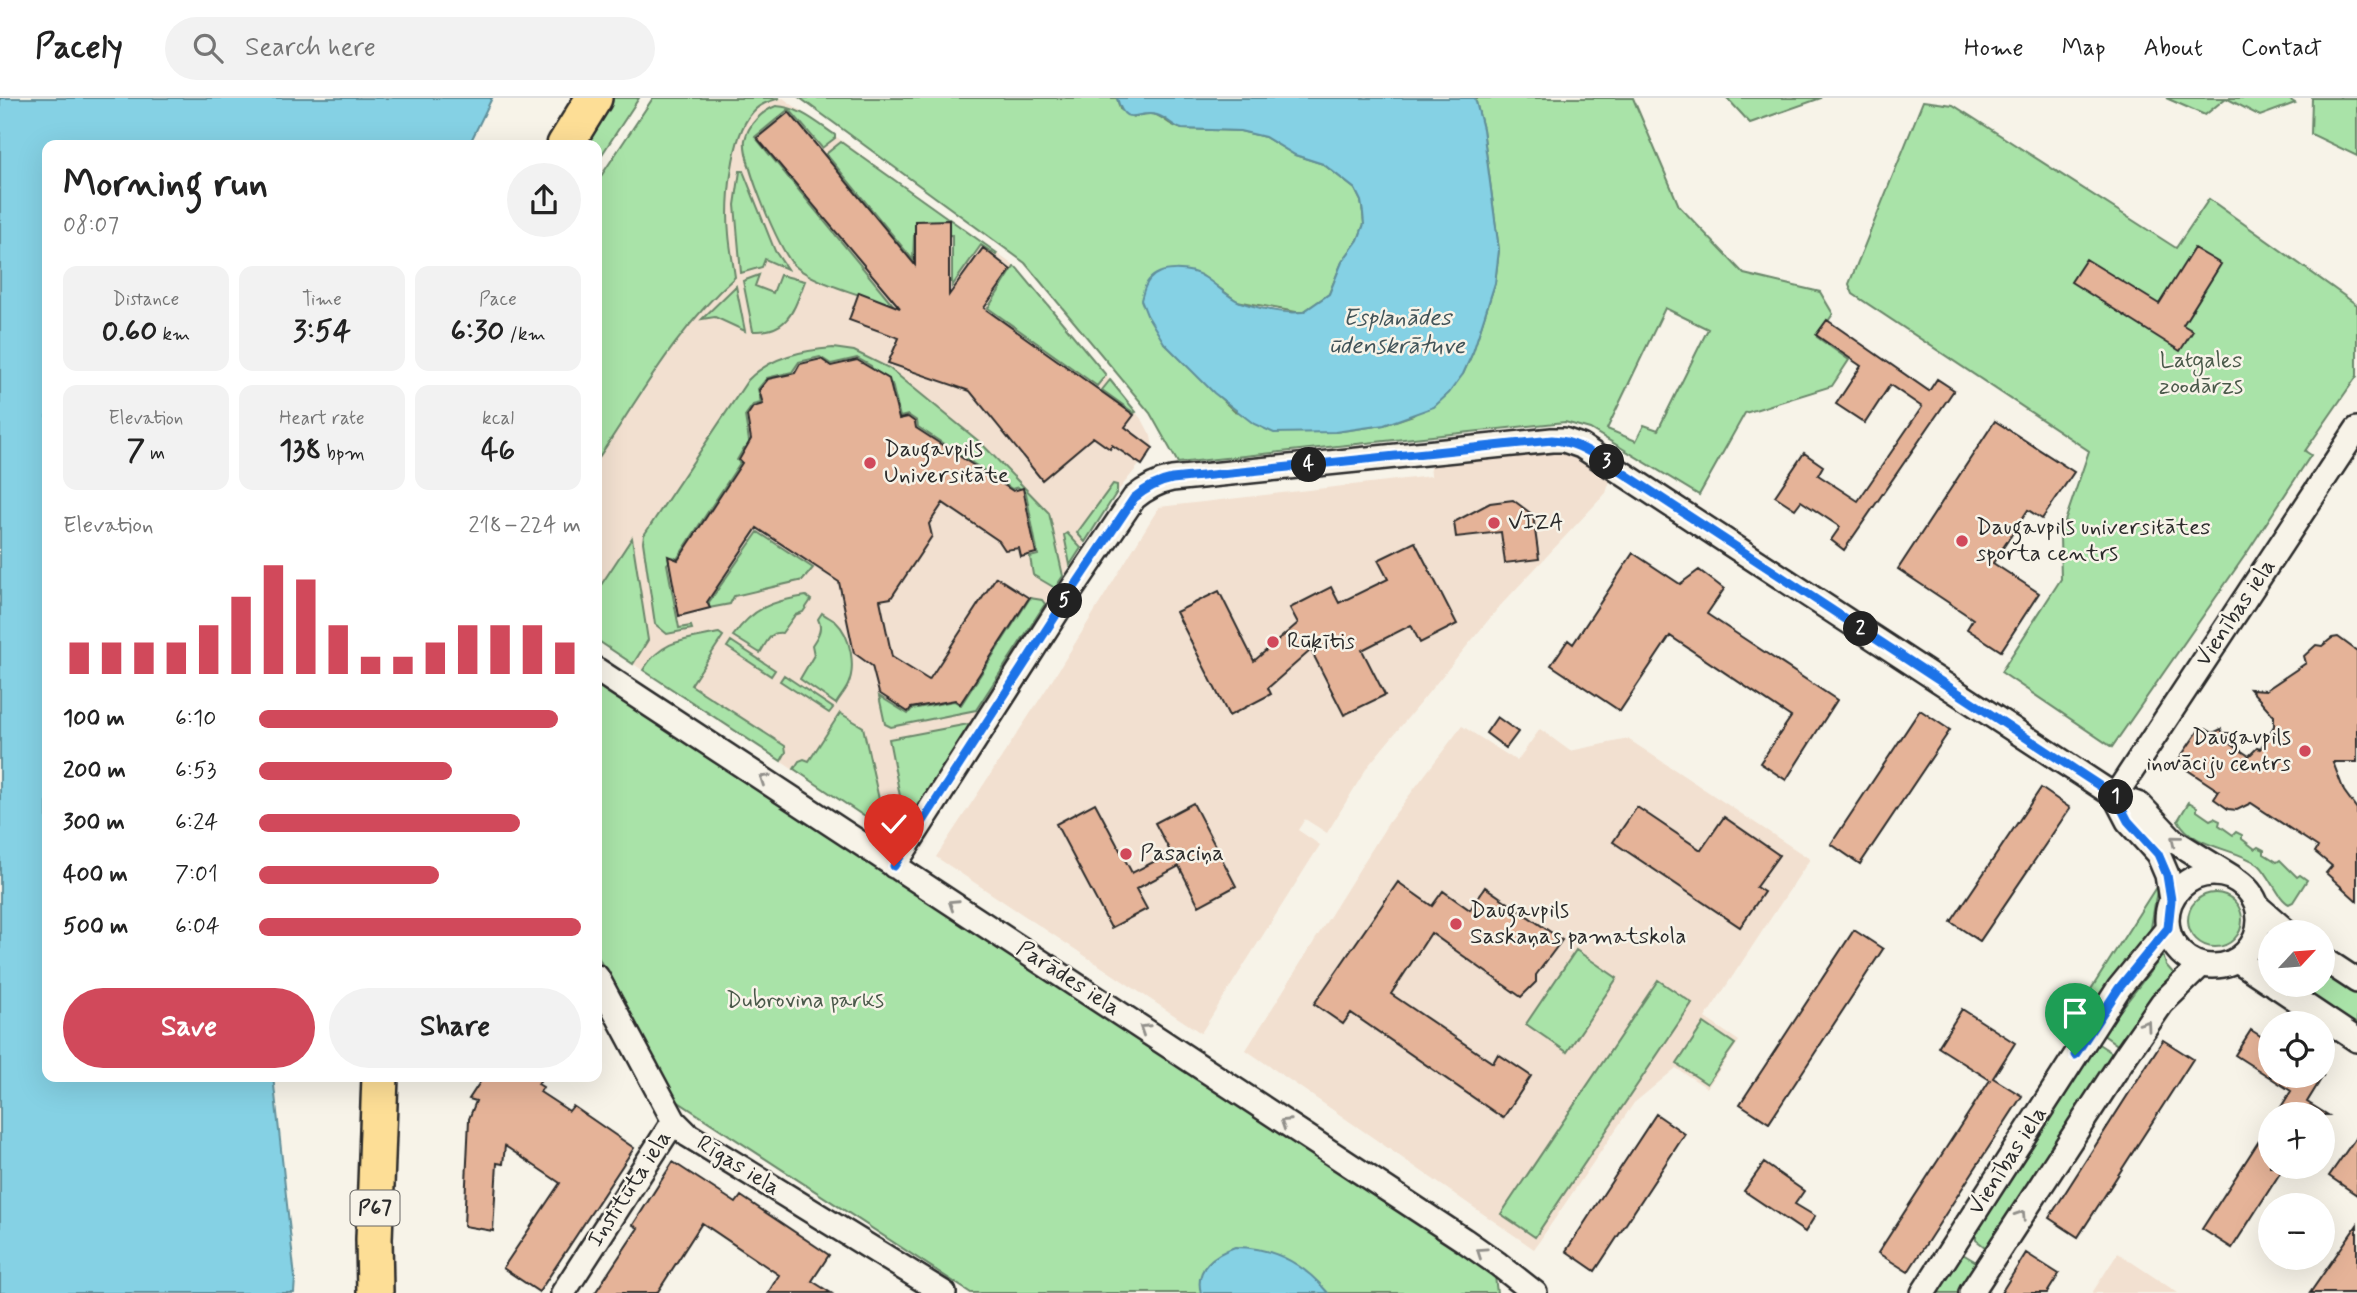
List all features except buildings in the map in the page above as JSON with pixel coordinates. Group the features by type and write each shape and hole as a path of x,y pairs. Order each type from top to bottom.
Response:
{"main road":[{"path":"568,140 594,98"},
{"name":"P67","path":"375,1293 374,1239 380,1082"}],"street":[{"name":"Vienības iela","path":"2115,796 2357,429"},
{"path":"894,866 1134,498 1159,482 1180,478 1552,440 1564,440 1581,446 2115,796 2140,805 2174,841 2232,877 2250,892 2257,906 2257,936 2249,949 2237,960 2226,965 2202,965 2189,960 2179,951 2168,928 2171,900 2167,875 2158,854 2128,821 2115,796"},
{"name":"Parādes iela","path":"602,673 1453,1233 1499,1264 1525,1290"},
{"path":"2171,900 2194,878 2220,874 2232,877"},
{"path":"2257,906 2273,920"},
{"name":"Vienības iela","path":"1923,1293 2119,988 2168,928"},
{"path":"2237,960 2258,974"},
{"name":"Vienības iela","path":"1971,1293 2162,1003 2202,965"},
{"path":"2335,967 2357,981"},
{"name":"Rīgas iela","path":"602,986 674,1121 688,1135 944,1293"},
{"path":"2294,998 2357,1040"},
{"name":"Institūta iela","path":"562,1293 674,1121"},
{"path":"1963,1231 1969,1246 1983,1254 1995,1255"}],"shaded area":[{"name":"Daugavpils Universitāte","path":"783,98 1017,268 1143,421 1151,436 1153,448 1117,492 977,710 974,723 909,824 886,831 602,643 602,453 686,328 741,131 752,112 767,102"},
{"path":"1551,450 1581,458 1606,474 1610,481 1606,493 1500,606 1368,766 1327,833 1305,819 1298,830 1320,845 1201,1033 936,857 1053,679 1159,507 1431,476 1430,463"},
{"name":"Daugavpils Saskaņas pamatskola","path":"1462,726 1517,761 1540,729 1570,751 1628,739 1810,859 1705,1018 1739,1041 1707,1088 1676,1068 1634,1103 1534,1249 1246,1050 1389,822"},
{"path":"2118,1253 2178,1293 2092,1293"}],"green space":[{"path":"608,98 639,98 602,154 602,140 580,140"},
{"path":"653,98 780,98 755,110 739,137 729,188 728,221 735,277 714,297 677,341 602,452 602,174"},
{"path":"800,98 1117,98 1120,109 1133,117 1151,114 1182,129 1240,131 1265,137 1295,155 1323,164 1355,189 1361,201 1364,224 1358,240 1342,262 1329,294 1303,312 1296,312 1237,301 1201,275 1164,343 1234,411 1335,432 1384,425 1413,415 1463,374 1473,352 1495,283 1499,250 1483,129 1475,98 1633,98 1679,206 1744,274 1820,292 1833,314 1817,337 1849,360 1832,386 1745,413 1699,495 1590,429 1565,422 1178,463 1150,413 1025,263","holes":["1665,308 1708,329 1658,430 1644,425 1636,441 1607,429"]},
{"path":"1727,98 1821,98 1750,123"},
{"path":"2166,98 2226,98 2205,115"},
{"path":"2226,98 2287,98 2295,103 2260,116"},
{"path":"2312,98 2357,98 2357,156 2311,134"},
{"name":"Latgales zoodārzs","path":"1923,101 1953,105 2176,248 2209,199 2357,305 2357,376 2305,451 2311,455 2248,551 2112,747 2001,672 2061,579 2060,536 2089,451 1853,294 1849,284"},
{"path":"776,106 785,107 800,112 835,135 835,138 822,148 789,109 755,137 894,306 814,278 794,265 787,256 763,205 749,166 745,140 752,124"},
{"path":"841,142 997,253 996,255 981,245 952,286 952,235 914,236 913,260 826,154"},
{"path":"740,171 743,171 775,251 787,269 765,259 762,267 741,273 735,205"},
{"path":"1014,267 1106,375 1097,386 988,308"},
{"path":"759,275 755,286 773,293 780,275 805,281 793,310 782,323 765,331 753,331 743,281"},
{"path":"736,286 745,331 715,317 702,319"},
{"path":"833,348 854,351 889,368 981,443 1049,513 1063,576 1055,588 1033,575 1030,557 1038,555 1026,493 1018,487 1012,489 918,427 917,421 908,415 900,417 892,384 875,379 871,366 857,358 831,364 820,357 799,362 792,372 767,378 758,389 761,403 753,405 745,416 750,447 744,448 737,460 740,463 677,559 673,557 667,564 679,628 691,626 692,629 667,634 655,624 644,535 748,380 776,360"},
{"path":"1110,380 1136,412 1102,390"},
{"path":"1113,484 1117,485 1117,492 1085,542 1077,533"},
{"path":"758,532 813,568 803,580 734,596 730,604 709,608 709,602"},
{"path":"1067,533 1081,548 1070,565 1064,535"},
{"path":"632,538 648,640 633,664 602,643 602,583"},
{"path":"806,596 811,600 803,612 795,615 782,633 771,636 760,653 733,636 740,626 764,607"},
{"path":"1030,598 1042,600 1045,604 976,710 891,727 885,724 879,696 908,714 912,709 954,701 961,705"},
{"path":"822,613 841,628 851,652 850,678 836,704 800,679 814,655 812,645 819,632 818,619"},
{"path":"719,633 723,636 691,685 785,746 786,752 781,761 643,670 658,652 676,642"},
{"path":"731,641 775,670 771,676 727,647"},
{"path":"784,675 833,708 829,713 780,681"},
{"name":"Dubrovina parks","path":"602,683 1491,1270 1495,1276 1497,1293 971,1293 674,1099 602,964"},
{"path":"840,713 863,727 886,831 794,769 799,761 809,761"},
{"path":"974,723 909,824 905,822 889,739"},
{"path":"2189,802 2210,820 2214,818 2220,821 2219,825 2233,835 2236,832 2242,835 2242,839 2255,849 2258,847 2264,850 2264,854 2277,862 2280,860 2297,877 2300,875 2307,880 2293,902 2289,904 2281,897 2259,865 2204,842 2185,830 2178,820"},
{"path":"2158,884 2151,928 2145,942 2085,1023 2074,1016"},
{"path":"2220,893 2230,897 2238,905 2242,920 2238,935 2230,943 2210,947 2200,943 2192,935 2188,915 2192,905 2200,897"},
{"path":"1576,950 1617,978 1567,1052 1526,1024"},
{"path":"2163,955 2166,965 2174,974 2153,997 2119,1046 2102,1034"},
{"path":"1658,980 1692,1003 1535,1237 1501,1214"},
{"path":"2335,981 2357,995 2357,1027 2314,998 2334,998"},
{"path":"1704,1023 1735,1044 1707,1084 1677,1064"},
{"path":"2097,1043 2114,1054 1992,1243 1985,1247 1976,1240 1976,1231"},
{"path":"1961,1253 1978,1263 1959,1293 1935,1293"}],"water":[{"path":"0,98 492,98 471,140 42,140 42,1082 274,1082 295,1278 294,1293 0,1293"},
{"name":"Esplanādes ūdenskrātuve","path":"1117,98 1475,98 1483,129 1499,250 1495,283 1473,352 1463,374 1449,393 1434,407 1384,425 1335,432 1274,433 1254,424 1214,393 1164,343 1147,315 1141,300 1149,280 1160,272 1191,272 1204,277 1240,302 1271,310 1303,312 1329,294 1342,262 1358,240 1364,224 1361,201 1355,189 1323,164 1295,155 1265,137 1240,131 1182,129 1161,116 1150,114 1128,116 1120,108"},
{"path":"1235,1247 1262,1250 1287,1259 1309,1274 1328,1293 1201,1293 1203,1269 1214,1258"}],"place":[{"name":"Daugavpils Universitāte","path":"870,463"},
{"name":"VIZA","path":"1494,523"},
{"name":"Daugavpils universitātes sporta centrs","path":"1962,541"},
{"name":"Rūķītis","path":"1273,642"},
{"name":"Daugavpils inovāciju centrs","path":"2305,751"},
{"name":"Pasaciņa","path":"1126,854"},
{"name":"Daugavpils Saskaņas pamatskola","path":"1456,924"}],"route":[{"path":"894,866 1065,601 1134,498 1141,492 1159,482 1172,479 1564,440 1581,446 1608,463 2115,796 2128,821 2158,854 2167,875 2171,900 2168,928 2119,988 2075,1055"}]}
